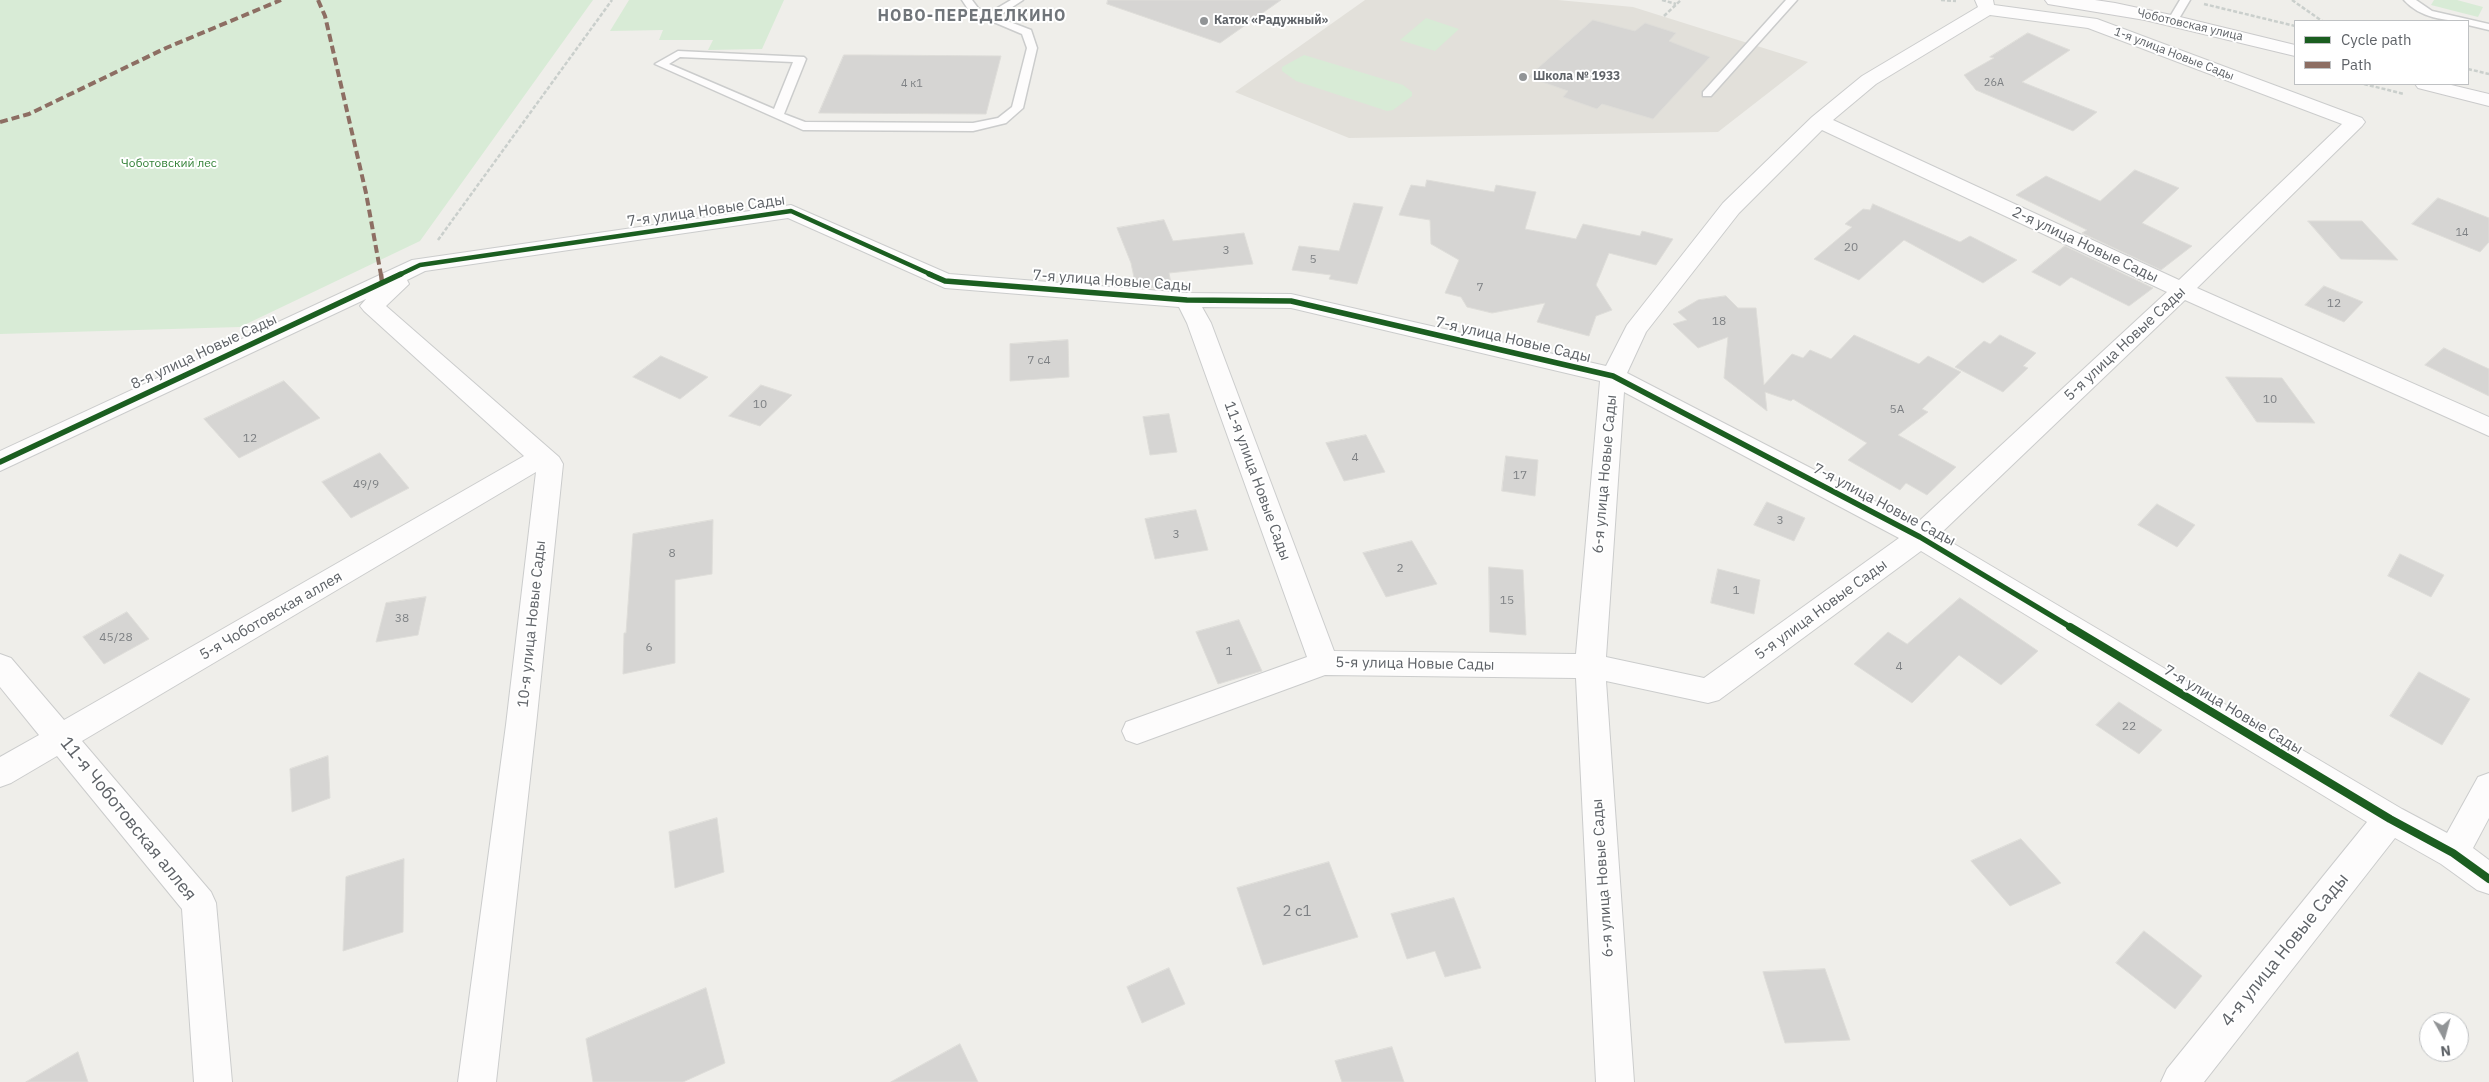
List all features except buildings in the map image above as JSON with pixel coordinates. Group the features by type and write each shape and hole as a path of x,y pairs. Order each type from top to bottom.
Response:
{"street":[{"name":"Чоботовская улица","path":"2054,0 2087,3 2173,20 2294,51"},
{"name":"6-я улица Новые Сады","path":"1615,1082 1590,666 1613,376 1635,330 1731,208 1819,122 1869,80 1985,4"},
{"name":"1-я улица Новые Сады","path":"1985,4 2091,23 2355,122"},
{"path":"2429,85 2489,100"},
{"name":"2-я улица Новые Сады","path":"1819,122 2182,290 2489,427"},
{"name":"5-я улица Новые Сады","path":"1137,731 1324,663 1590,666 1708,691 1920,537 2182,290 2355,122"},
{"name":"7-я улица Новые Сады","path":"420,265 791,211 945,281 1187,300 1291,301 1613,376 1920,537 2390,819 2453,852 2489,879"},
{"path":"420,265 372,306 542,457"},
{"name":"8-я улица Новые Сады","path":"0,462 420,265"},
{"name":"11-я улица Новые Сады","path":"1187,300 1202,333 1324,663"},
{"name":"5-я Чоботовская аллея","path":"0,773 542,457"},
{"name":"10-я улица Новые Сады","path":"476,1082 549,474 550,464 542,457"},
{"name":"11-я Чоботовская аллея","path":"0,666 199,903 213,1082"},
{"path":"2453,852 2489,787"},
{"name":"4-я улица Новые Сады","path":"2180,1082 2390,819"}],"lane":[{"path":"778,115 800,59 678,54 661,64 803,126 973,127 1002,121 1018,108 1032,48 1027,32 974,10 967,0"},
{"path":"989,17 1018,0"},
{"path":"1707,94 1792,0"},
{"path":"2173,20 2185,0"},
{"path":"2408,0 2429,13 2459,20"},
{"path":"2469,22 2489,27"}],"path":[{"path":"420,265 612,0"},
{"path":"1662,0 1676,4"},
{"path":"1664,16 1681,0"},
{"path":"2292,0 2321,20"},
{"path":"2199,2 2294,26"},
{"path":"2469,69 2489,74"}],"shaded area":[{"name":"Школа № 1933","path":"1365,0 1558,0 1633,7 1808,62 1718,132 1349,138 1235,92"}],"green space":[{"name":"Чоботовский лес","path":"0,0 593,0 420,241 240,327 0,334"},
{"path":"629,0 784,0 762,49 708,50 713,40 659,40 663,30 610,31"},
{"path":"2434,0 2457,0 2483,7 2478,17 2431,5"},
{"path":"1426,18 1459,29 1435,51 1400,40"},
{"path":"1304,55 1403,85 1412,92 1412,96 1393,110 1387,111 1296,81 1282,71 1282,67"}],"marked path":[{"path":"0,122 29,114 166,48 281,0"},
{"path":"318,0 325,16 366,193 382,282"}],"cycle path":[{"path":"0,462 420,265 791,211 945,281 1187,300 1291,301 1613,376 1920,537 2390,819 2453,853 2489,879"}],"place":[{"name":"Каток «Радужный»","path":"1204,21"},
{"name":"Школа № 1933","path":"1523,77"}],"district":[{"name":"НОВО-ПЕРЕДЕЛКИНО","path":"972,16"}]}
